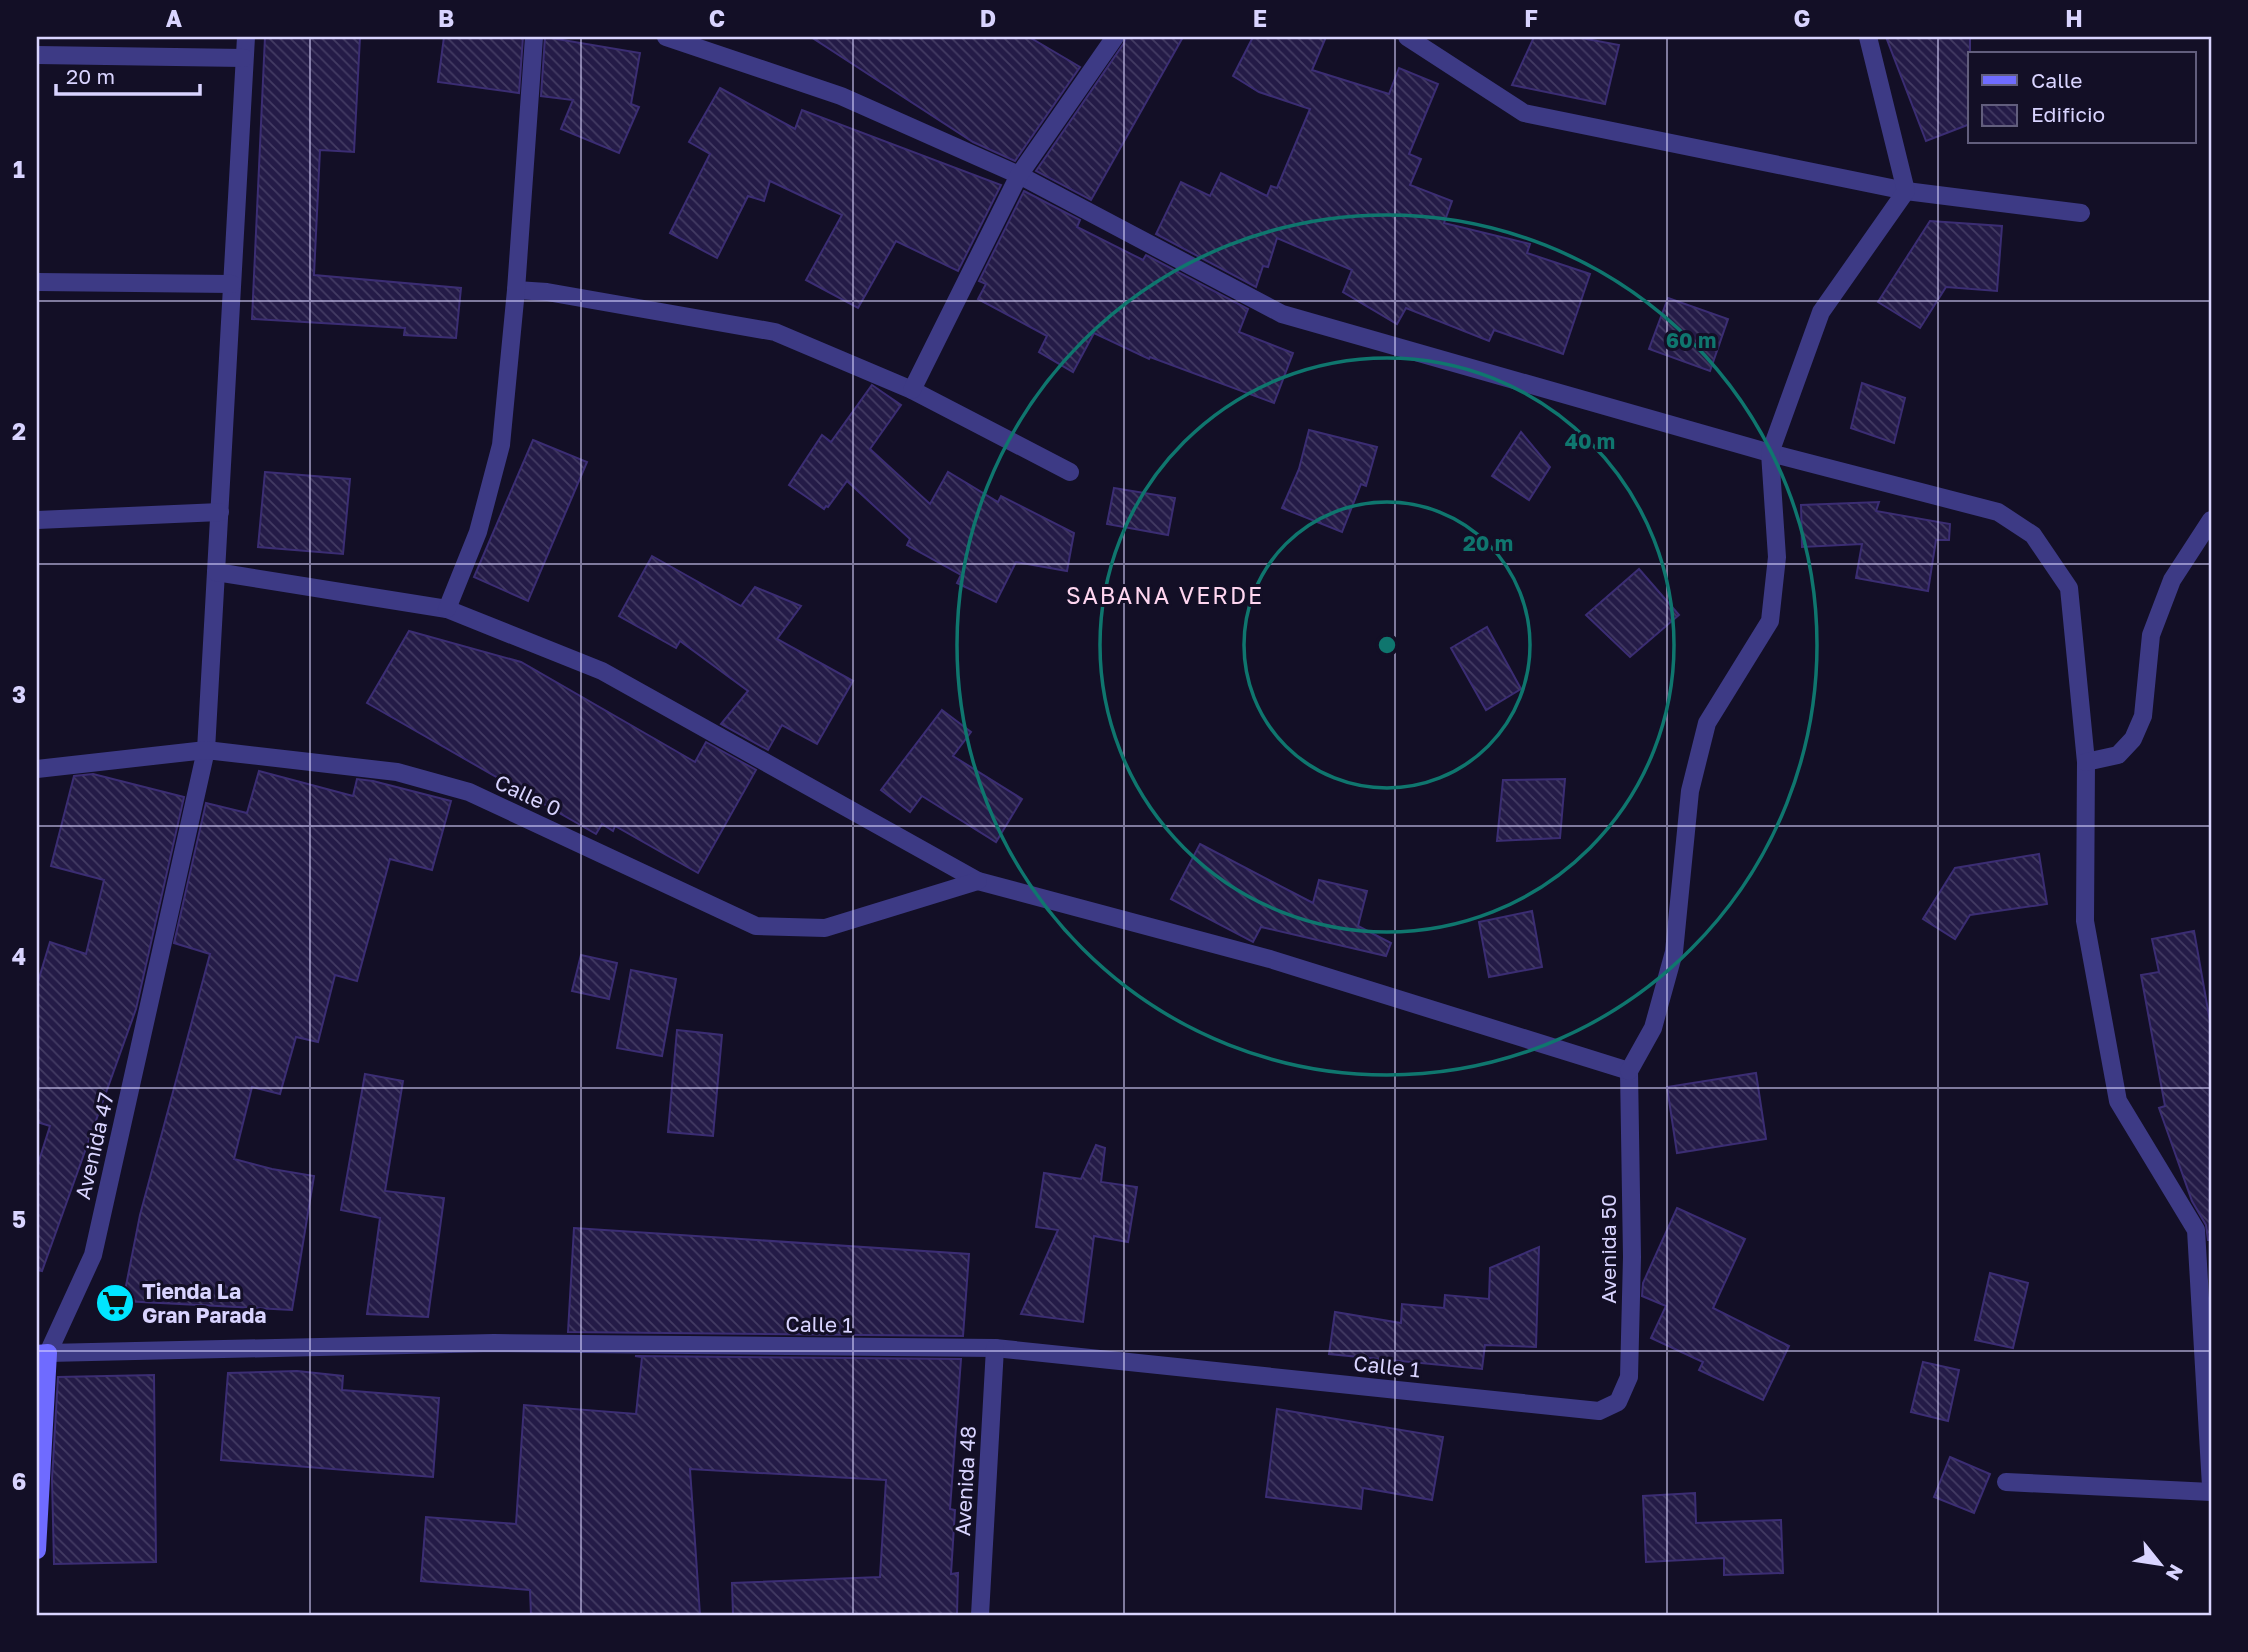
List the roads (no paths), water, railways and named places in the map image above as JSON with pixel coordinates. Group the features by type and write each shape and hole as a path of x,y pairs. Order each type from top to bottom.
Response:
{"street":[{"name":"Avenida 47","path":"37,1550 42,1354 93,1255 206,750 246,37"},
{"path":"447,609 478,532 501,445 516,290 534,37"},
{"path":"666,37 841,96 1018,175 1282,314 1770,453 1998,512 2033,535 2069,588 2086,762 2085,922 2118,1101 2196,1230 2211,1486"},
{"path":"912,390 1018,175 1115,37"},
{"path":"1407,37 1524,113 1906,191 2081,214"},
{"path":"216,572 447,609 601,671 978,881 1270,959 1629,1071 1653,1028 1674,952 1690,791 1707,723 1770,621 1777,557 1770,453 1821,312 1906,191 1868,37"},
{"path":"37,55 244,58"},
{"path":"37,282 232,284"},
{"path":"516,290 547,292 775,332 912,390 1070,472"},
{"path":"37,520 220,512"},
{"path":"2086,762 2118,755 2133,739 2143,716 2151,635 2172,580 2211,520"},
{"name":"Calle 0","path":"37,769 206,750 397,772 469,792 756,926 825,928 978,881"},
{"name":"Avenida 50","path":"1599,1411 1618,1402 1629,1377 1632,1256 1629,1071"},
{"name":"Calle 1","path":"42,1354 494,1343 995,1348 1599,1411"},
{"name":"Avenida 48","path":"980,1615 995,1348"},
{"path":"2007,1482 2211,1492"}],"place":[{"name":"Tienda La Gran Parada","path":"115,1303"}],"district":[{"name":"SABANA VERDE","path":"1165,595"}]}
